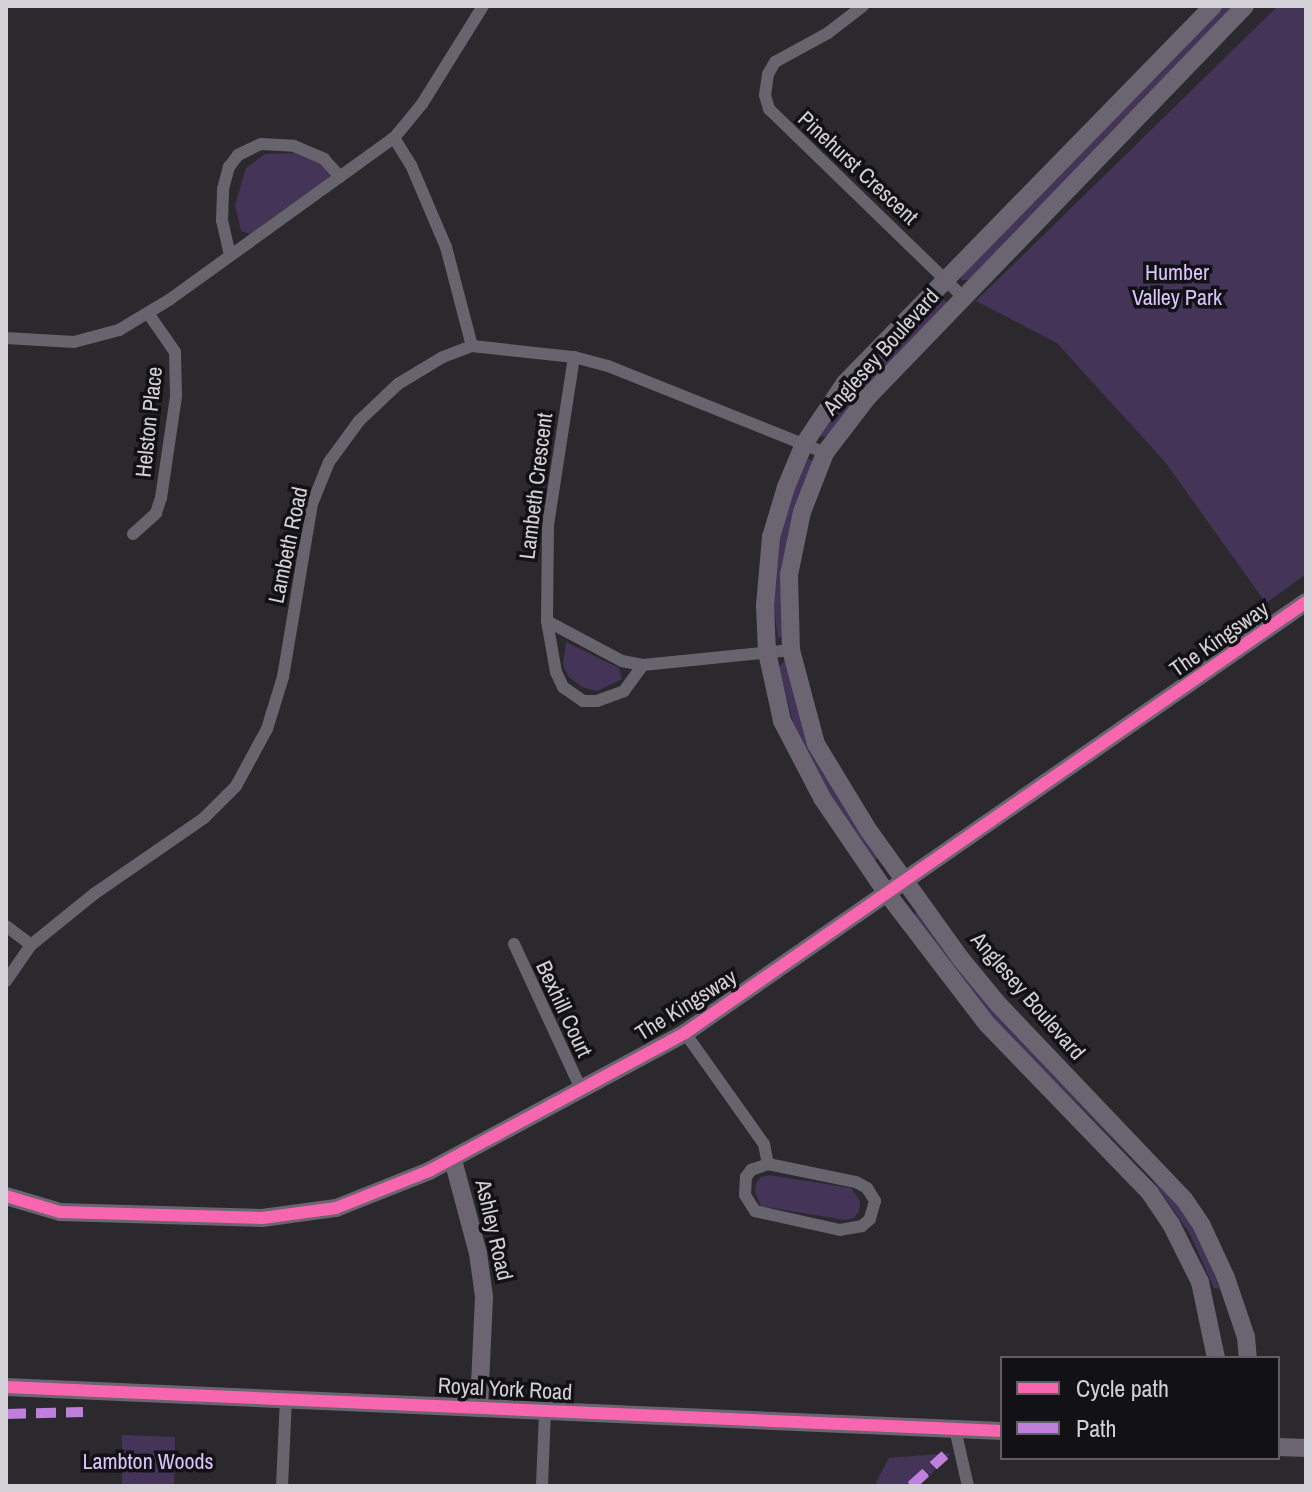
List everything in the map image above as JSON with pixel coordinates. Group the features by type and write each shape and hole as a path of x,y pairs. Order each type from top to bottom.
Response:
{"street":[{"path":"6,338 74,342 119,330 148,313 394,138 422,104 483,6"},
{"name":"Pinehurst Crescent","path":"863,6 828,33 775,62 768,74 765,95 769,109 781,124 811,148 963,297"},
{"name":"Anglesey Boulevard","path":"1213,6 845,383 804,444 771,537 765,605 767,652 782,721 822,798 886,892 987,1024 1150,1193 1189,1255 1208,1308 1216,1356"},
{"name":"Anglesey Boulevard","path":"1245,6 867,398 825,453 802,512 789,575 791,650 816,744 853,807 998,1004 1184,1199 1202,1226 1235,1301 1248,1356"},
{"path":"394,138 411,165 446,247 472,346"},
{"path":"230,255 222,221 223,189 229,167 238,155 259,145 290,146 324,159 340,177"},
{"name":"Helston Place","path":"133,534 156,513 161,498 176,396 175,352 148,313"},
{"name":"Lambeth Road","path":"6,981 31,945 94,894 204,818 236,786 267,729 283,677 312,504 329,462 359,421 398,384 443,357 472,346 574,357 608,366 825,453"},
{"name":"Lambeth Crescent","path":"574,357 548,525 547,621 556,672 563,687 583,701 597,701 624,691 643,665"},
{"name":"The Kingsway","path":"6,1196 60,1212 289,1216 365,1199 453,1160 685,1033 1306,602"},
{"path":"547,621 622,661 643,665 791,650"},
{"path":"6,926 31,945"},
{"name":"Bexhill Court","path":"514,944 581,1089"},
{"path":"685,1033 704,1065 764,1144 768,1164"},
{"name":"Ashley Road","path":"453,1160 483,1285 479,1408"},
{"path":"768,1164 856,1182 867,1188 875,1201 870,1219 862,1226 840,1230 755,1211 745,1195 746,1177 751,1170 768,1164"},
{"path":"1208,1308 1235,1301"},
{"name":"Royal York Road","path":"6,1387 1000,1431"},
{"path":"282,1486 286,1399"},
{"path":"542,1486 545,1412"},
{"path":"955,1429 968,1486"},
{"path":"1280,1447 1306,1448"}],"green space":[{"path":"1222,6 1241,6 970,280 961,280 962,274"},
{"name":"Humber Valley Park","path":"1278,6 1306,6 1306,574 1266,603 1165,462 1057,343 976,301"},
{"path":"294,153 326,164 333,174 250,234 241,231 235,205 246,168 265,154"},
{"path":"940,297 948,303 826,437 820,436 841,400"},
{"path":"809,459 815,462 782,637 778,638 773,603 780,531 804,461"},
{"path":"566,642 619,668 622,679 597,691 582,687 569,677 563,665"},
{"path":"785,660 802,705 882,855 872,862 857,843 796,734 779,667"},
{"path":"920,910 1156,1173 1196,1232 1220,1289 1214,1288 1190,1234 1151,1178 998,1024 914,914"},
{"path":"769,1175 851,1188 860,1201 859,1211 854,1218 845,1220 761,1206 755,1192 756,1183 761,1177"},
{"name":"Lambton Woods","path":"122,1435 175,1437 174,1486 122,1486"},
{"path":"951,1453 920,1486 874,1486 889,1458"}],"marked path":[{"path":"6,1414 83,1412"},
{"path":"911,1486 945,1455"}],"cycle path":[{"path":"6,1196 60,1212 262,1218 336,1208 429,1171 685,1033 1306,602"},
{"path":"6,1387 1000,1431"}]}
